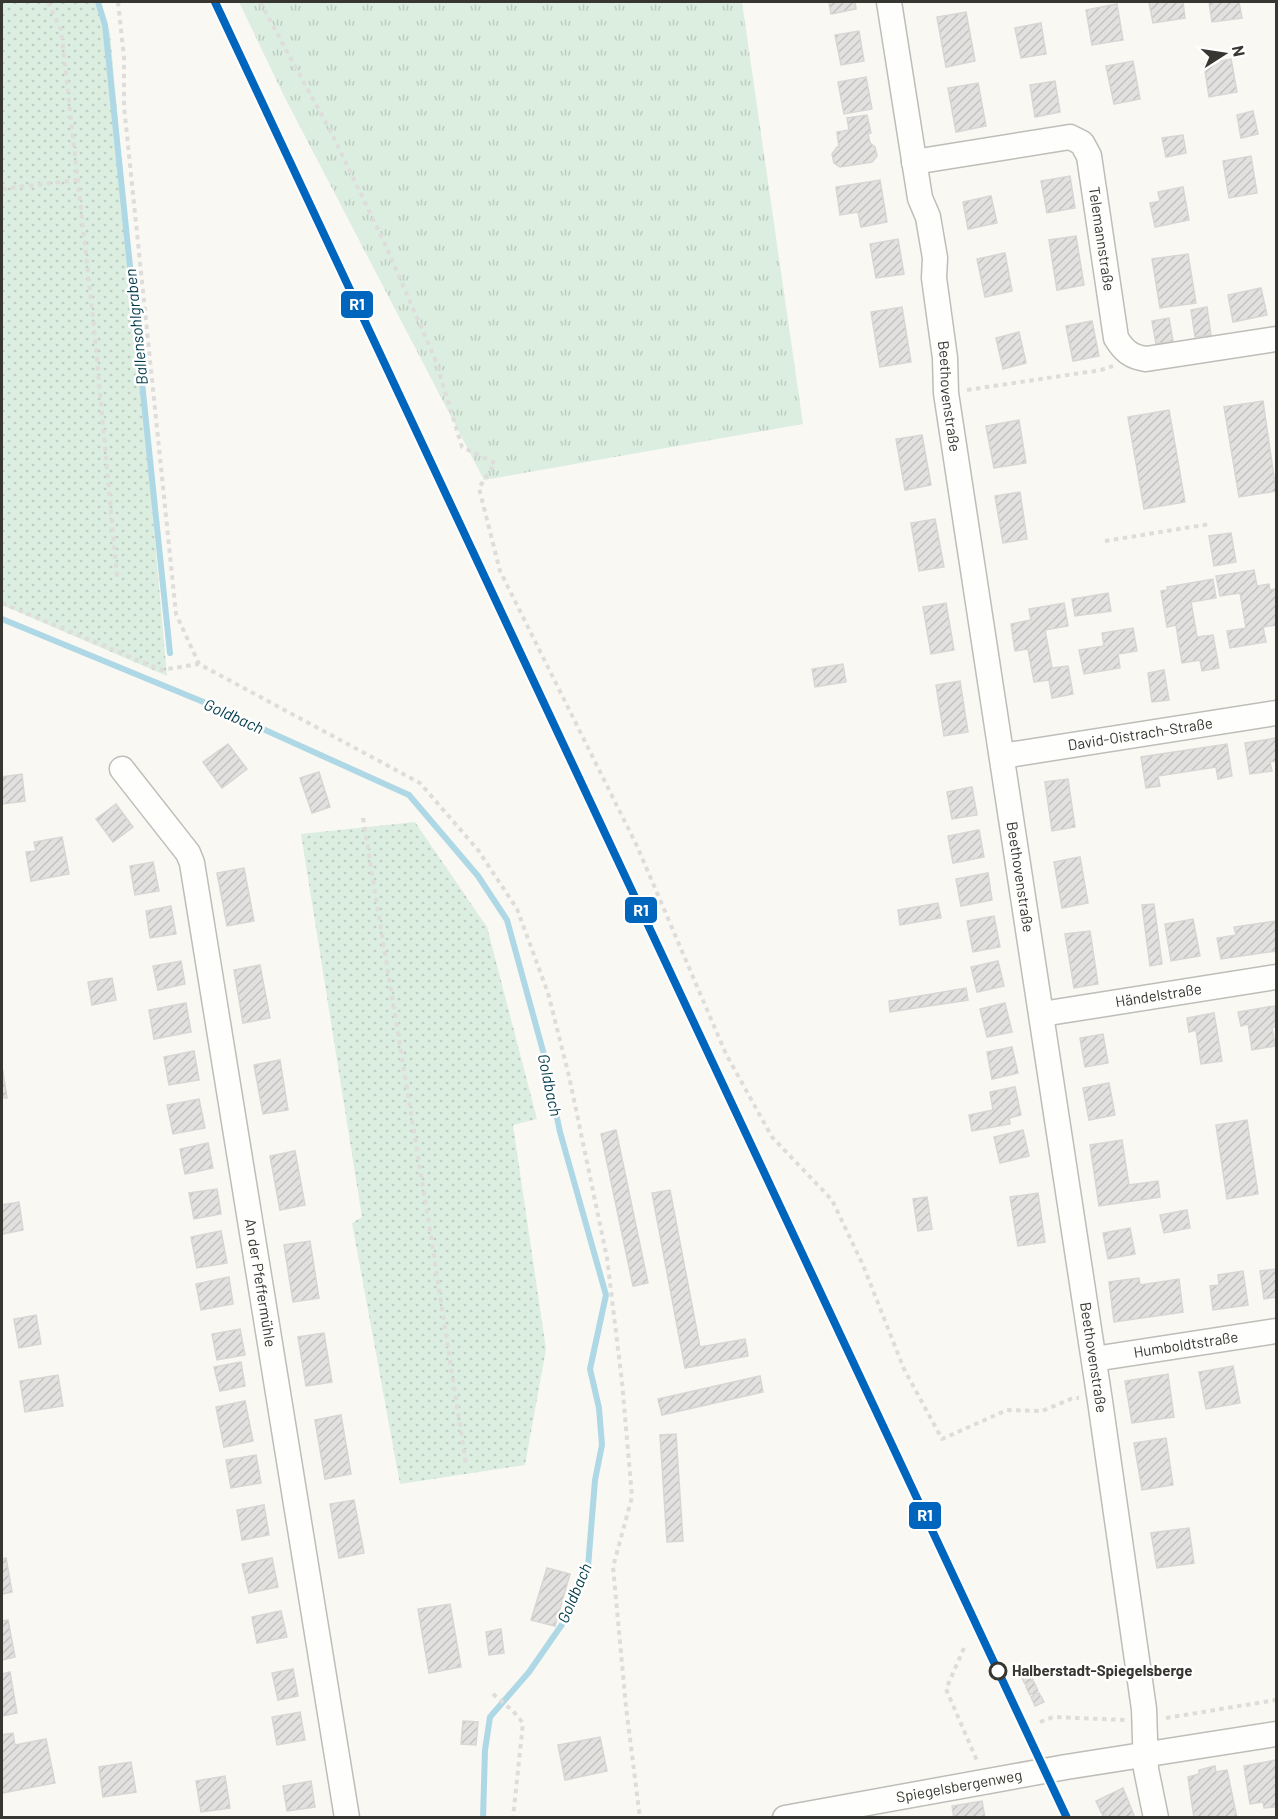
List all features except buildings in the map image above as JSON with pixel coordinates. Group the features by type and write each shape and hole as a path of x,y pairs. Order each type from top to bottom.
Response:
{"street":[{"name":"Beethovenstraße","path":"889,2 914,162 921,198 928,217 945,358 946,393 1094,1359 1145,1721 1146,1769 1156,1818"},
{"name":"Telemannstraße","path":"914,162 1070,137 1082,143 1089,156 1116,338 1123,349 1133,357"},
{"path":"1133,357 1146,359 1276,339"},
{"name":"David-Oistrach-Straße","path":"1002,756 1276,713"},
{"name":"An der Pfeffermühle","path":"122,769 188,853 192,863 347,1818"},
{"name":"Händelstraße","path":"1042,1014 1276,977"},
{"name":"Humboldtstraße","path":"1094,1359 1276,1331"},
{"name":"Spiegelsbergenweg","path":"785,1818 1066,1767 1276,1734"}],"path":[{"path":"48,2 61,30 95,339 117,577"},
{"path":"118,2 124,57 124,106 176,614 199,664 420,783 478,850 517,909 548,993 607,1258 622,1382 632,1497 613,1567 626,1707 640,1818"},
{"path":"260,2 331,132 385,244 435,359 462,447 495,463 479,488 500,571 637,846 726,1053 772,1137 832,1200 862,1265 904,1369 942,1439 1007,1410 1042,1411 1073,1398 1100,1401"},
{"path":"2,189 77,180"},
{"path":"946,393 1101,370 1133,357"},
{"path":"1105,541 1210,524"},
{"path":"2,603 162,670 199,664"},
{"path":"363,818 428,1212 466,1465"},
{"path":"964,1648 946,1689 987,1783"},
{"path":"493,1694 523,1723 513,1818"},
{"path":"1040,1722 1053,1717 1145,1721 1276,1700"}],"green space":[{"path":"2,2 98,2 110,32 167,676 2,605"},
{"path":"239,2 742,2 803,424 484,480 284,96"},
{"path":"415,822 487,927 537,1119 513,1125 546,1349 525,1465 400,1484 352,1223 362,1217 301,834"}],"waterway":[{"name":"Ballensohlgraben","path":"98,2 105,25 170,653"},
{"name":"Goldbach","path":"2,619 201,701 409,795 478,876 507,920 543,1051 560,1132 606,1295 590,1369 599,1408 602,1445 595,1480 588,1567 563,1623 529,1672 490,1717 485,1750 483,1818"}],"transit line":[{"name":"R1","path":"215,2 1067,1818"}],"place":[{"name":"Halberstadt-Spiegelsberge","path":"998,1671"}]}
